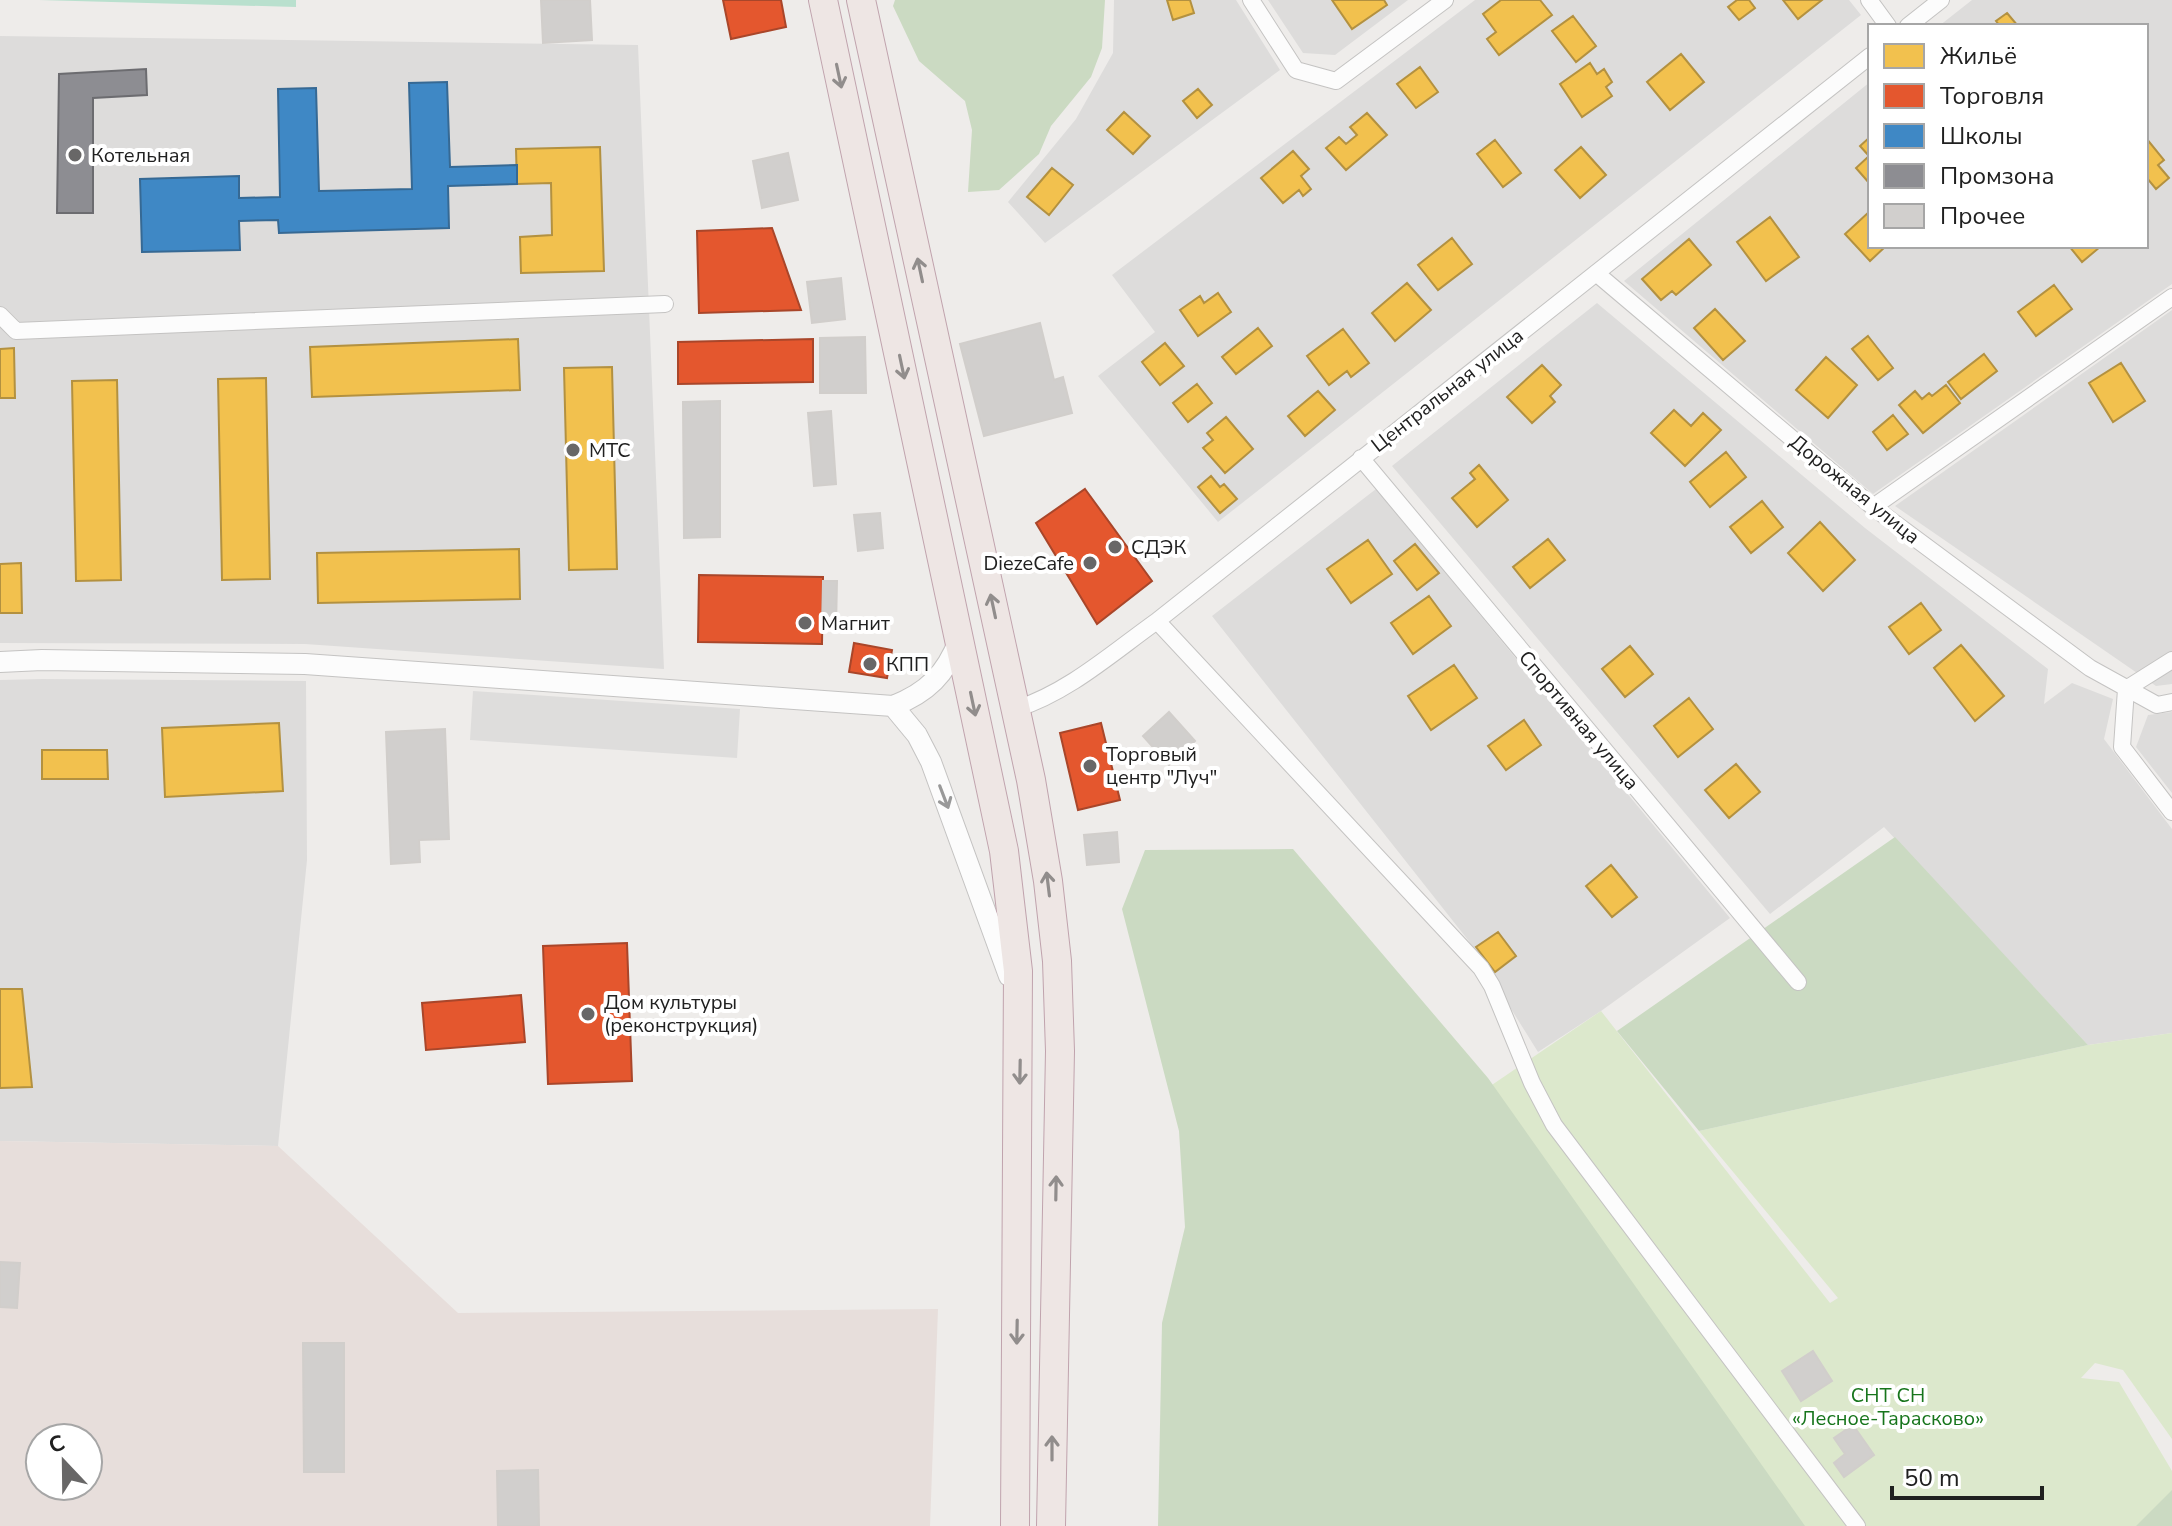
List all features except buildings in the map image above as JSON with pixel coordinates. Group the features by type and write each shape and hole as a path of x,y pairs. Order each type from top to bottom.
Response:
{"highway":[{"path":"823,0 1004,851 1015,934 1019,1014 1015,1526"},
{"path":"861,0 1016,709 1048,881 1057,961 1060,1051 1051,1526"}],"street":[{"path":"1251,0 1296,70 1336,81 1445,0"},
{"path":"1869,0 1887,24"},
{"path":"1911,24 1941,0"},
{"name":"Центральная улица","path":"1016,709 1038,702 1063,688 1157,621 1868,58"},
{"name":"Дорожная улица","path":"1596,273 1873,507 2090,668 2157,705 2172,702"},
{"path":"1873,507 2172,297"},
{"path":"0,315 16,331 665,304"},
{"name":"Спортивная улица","path":"1361,458 1798,982"},
{"path":"1157,621 1481,968 1554,1125 1857,1526"},
{"path":"0,662 305,664 893,706 915,698 938,679 951,662 959,640"},
{"path":"2172,660 2126,689 2122,747 2172,812"},
{"path":"893,706 917,735 931,762 1005,960 1019,1014"}],"shaded area":[{"path":"1114,0 1236,0 1280,70 1045,243 1008,202 1076,119 1113,53"},
{"path":"1268,0 1408,0 1335,55 1303,53"},
{"path":"1475,0 1849,0 1861,15 1218,522 1098,376 1155,332 1112,275"},
{"path":"1972,0 2172,0 2172,284 1873,494 1624,281 1868,84 1868,248 2148,248 2148,24 1942,24"},
{"path":"0,36 638,45 664,669 305,644 0,643"},
{"path":"1597,303 1865,528 2048,669 2044,704 2072,683 2113,699 2104,739 2172,829 2172,1033 2088,1045 1884,827 1770,914 1392,466"},
{"path":"2172,310 2172,684 2156,686 1895,506"},
{"path":"1376,489 1730,918 1601,1011 1538,1052 1468,940 1212,616"},
{"path":"0,680 306,681 307,860 278,1146 0,1141"},
{"path":"473,691 740,709 737,758 470,740"},
{"path":"2172,712 2172,793 2136,747 2148,715"},
{"path":"0,1141 278,1146 458,1313 938,1309 930,1526 0,1526"}],"green space":[{"path":"39,0 296,0 296,7"},
{"path":"895,0 1105,0 1102,48 1091,77 1051,126 1039,154 999,190 968,192 972,130 965,101 919,61 893,6"},
{"path":"1895,837 2088,1045 1699,1131 1617,1031"},
{"path":"1293,849 1488,1078 1805,1526 1158,1526 1162,1323 1185,1227 1179,1131 1122,909 1145,850"},
{"name":"СНТ СН «Лесное-Тарасково»","path":"1601,1011 1830,1303 1838,1298 1699,1131 2088,1045 2172,1033 2172,1439 2123,1370 2095,1363 2081,1378 2119,1382 2172,1471 2172,1526 1784,1526 1483,1091"},
{"path":"2172,1490 2172,1526 2136,1526"}],"place":[{"name":"Котельная","path":"75,155"},
{"name":"МТС","path":"573,450"},
{"name":"СДЭК","path":"1115,547"},
{"name":"DiezeCafe","path":"1090,563"},
{"name":"Магнит","path":"805,623"},
{"name":"КПП","path":"870,664"},
{"name":"Торговый центр \"Луч\"","path":"1090,766"},
{"name":"Дом культуры (реконструкция)","path":"588,1014"}]}
